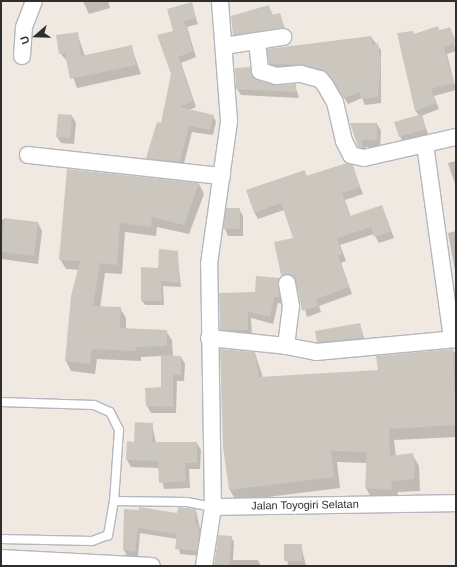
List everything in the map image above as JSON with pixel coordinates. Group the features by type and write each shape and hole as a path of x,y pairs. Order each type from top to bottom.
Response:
{"street":[{"path":"22,56 24,27 34,1"},
{"path":"204,566 213,507 209,338 209,264 229,121 220,1"},
{"path":"224,46 283,37"},
{"path":"257,41 260,71 276,76 301,74 325,85 336,102 344,141 351,155 364,158 456,136"},
{"path":"209,338 286,346 316,352 454,338 425,144"},
{"path":"28,155 222,176"},
{"path":"286,346 291,306 287,283"},
{"name":"Jalan Toyogiri Selatan","path":"213,507 456,502"},
{"path":"1,558 152,566"}],"lane":[{"path":"1,402 94,405 110,412 119,430 114,501 108,535 100,540 1,539"},
{"path":"114,501 187,502 213,507"}],"building":[{"path":"192,2 196,18 184,21 193,51 178,57 193,101 180,107 214,115 210,130 189,126 180,162 146,158 157,122 161,123 171,74 157,35 173,31 167,9"},
{"path":"269,5 272,15 280,13 284,28 233,35 231,16"},
{"path":"438,26 440,31 450,27 456,42 444,48 454,83 431,89 436,103 415,111 397,33 413,31 414,34"},
{"path":"78,32 81,56 132,45 136,65 70,79 65,53 59,54 56,35"},
{"path":"371,36 372,45 378,43 381,62 378,97 361,99 360,92 344,98 323,70 303,65 269,64 267,49"},
{"path":"250,67 257,80 276,85 296,84 296,92 236,89 235,68"},
{"path":"58,114 72,115 70,138 56,137"},
{"path":"422,114 426,129 399,137 394,122"},
{"path":"350,123 377,123 377,140 362,140 362,148 358,147"},
{"path":"347,163 353,165 360,187 342,193 350,216 382,205 391,232 374,237 371,227 337,238 342,254 338,256 349,287 316,299 318,306 302,311 296,281 291,274 281,275 274,242 293,238 281,203 254,213 246,190 305,170 306,176"},
{"path":"67,169 199,183 184,225 152,217 151,227 120,223 117,265 100,263 93,306 121,307 120,328 167,330 167,346 136,347 136,351 92,349 90,364 65,361 71,296 80,261 59,260"},
{"path":"226,208 240,208 240,229 223,229"},
{"path":"4,218 38,222 34,256 1,252"},
{"path":"159,249 178,251 179,283 161,281 162,301 141,301 141,267 158,268"},
{"path":"256,276 279,278 280,297 274,297 270,317 248,312 248,330 220,330 219,293 255,292"},
{"path":"360,323 363,338 317,342 315,331"},
{"path":"220,349 255,352 259,377 378,370 376,356 453,349 456,425 389,429 390,456 413,453 415,468 414,479 392,481 391,490 365,488 367,452 331,451 334,477 229,490 223,447"},
{"path":"161,355 181,356 181,375 173,375 173,407 146,406 145,388 161,387"},
{"path":"135,422 153,423 152,442 197,442 197,463 185,463 186,481 159,483 158,461 126,460 127,441 134,442"},
{"path":"139,507 177,513 178,507 196,509 195,524 198,525 199,533 197,551 175,549 177,534 138,528 135,552 123,550 124,509 139,510"},
{"path":"218,535 232,536 229,566 215,566"},
{"path":"284,544 302,544 302,561 284,561"}]}
